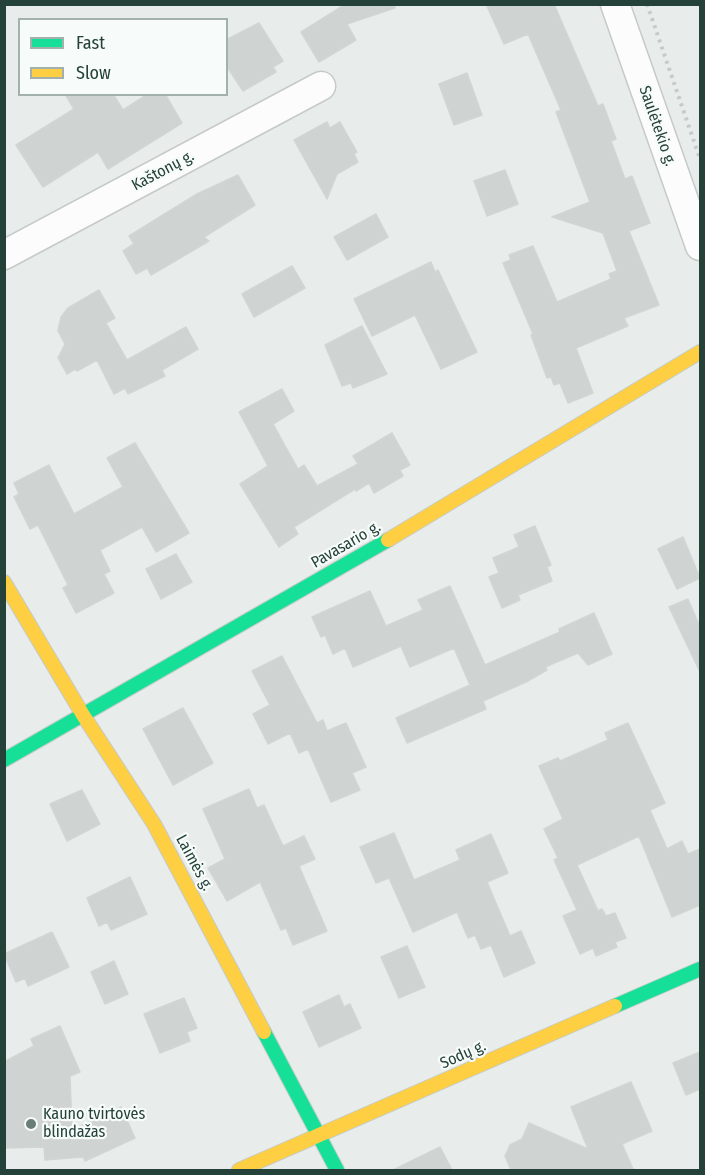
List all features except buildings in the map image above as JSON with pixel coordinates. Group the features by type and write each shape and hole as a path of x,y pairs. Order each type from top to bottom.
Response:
{"street":[{"name":"Saulėtekio g.","path":"615,4 700,246"},
{"name":"Kaštonų g.","path":"4,255 321,86"},
{"name":"Pavasario g.","path":"4,760 378,546 638,387 700,352"},
{"name":"Laimės g.","path":"4,582 83,715 154,824 337,1170"},
{"name":"Sodų g.","path":"239,1170 700,969"}],"path":[{"path":"647,4 700,159"}],"traffic: fast":[{"path":"4,760 388,540"},
{"path":"615,1006 700,969"},
{"path":"264,1032 337,1170"}],"traffic: slow":[{"path":"388,540 700,352"},
{"path":"4,582 83,715 154,824 264,1032"},
{"path":"239,1170 615,1006"}],"place":[{"name":"Kauno tvirtovės blindažas","path":"31,1124"}]}
